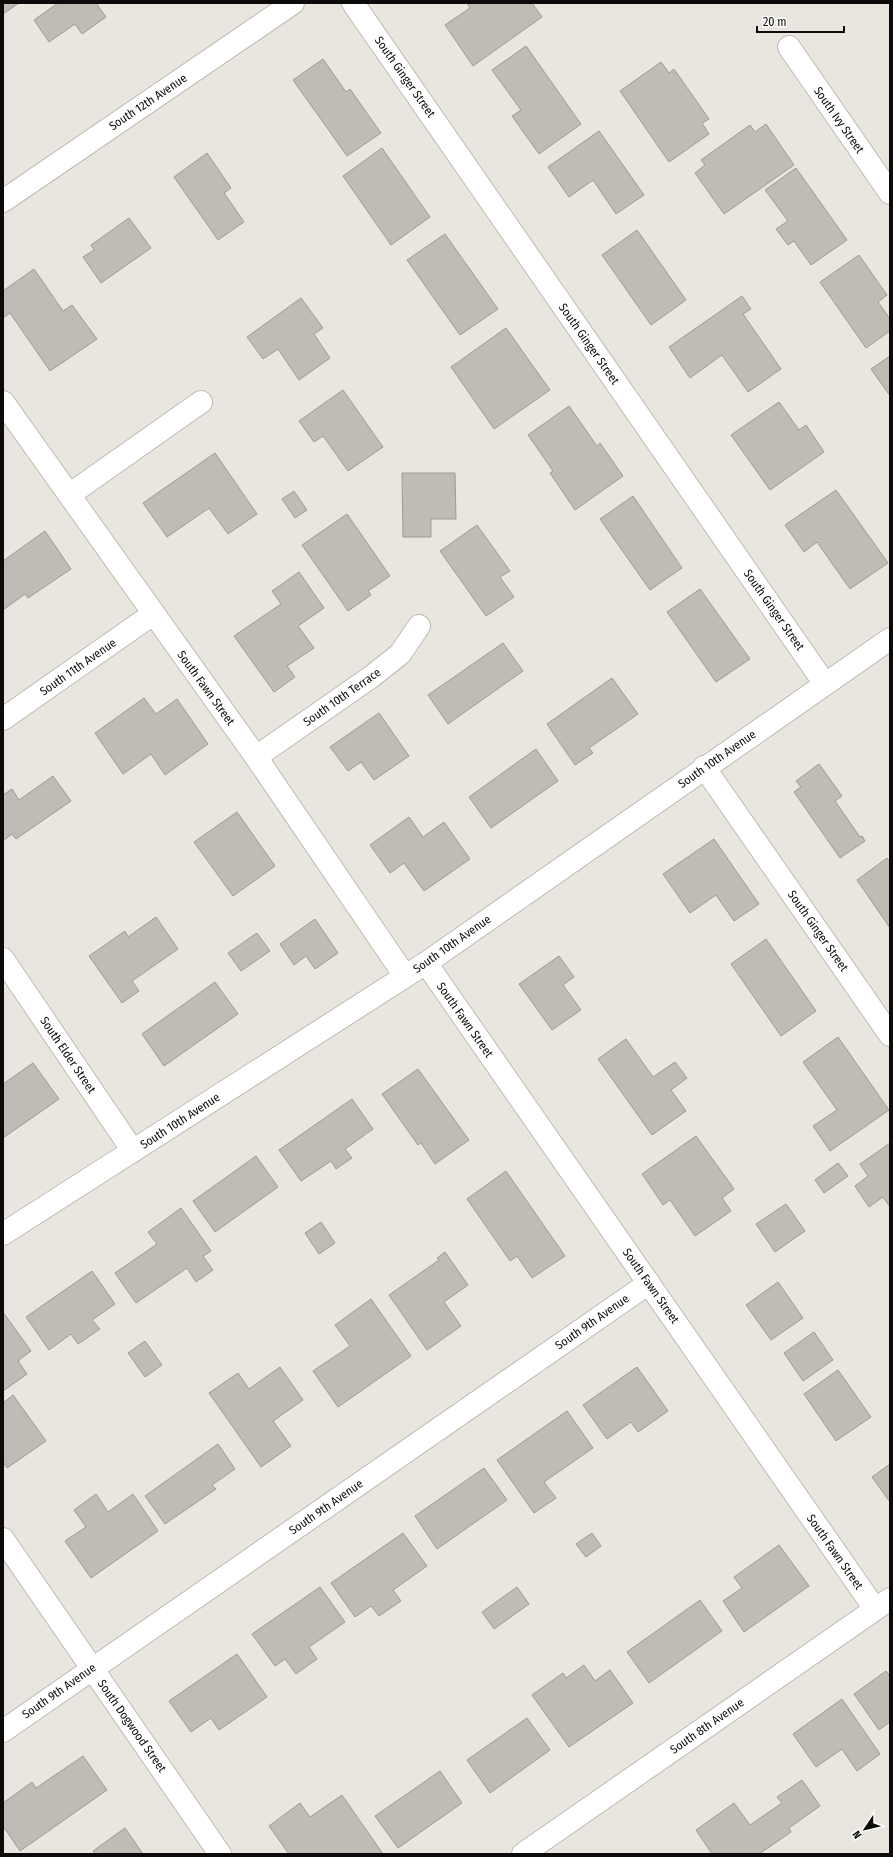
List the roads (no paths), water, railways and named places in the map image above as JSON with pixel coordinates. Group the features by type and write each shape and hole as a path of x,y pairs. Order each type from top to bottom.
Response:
{"street":[{"name":"South Ginger Street","path":"353,3 825,684"},
{"name":"South 12th Avenue","path":"3,201 289,4"},
{"name":"South Ivy Street","path":"789,47 890,193"},
{"name":"South Fawn Street","path":"3,402 256,757 405,976"},
{"path":"69,495 201,402"},
{"name":"South 11th Avenue","path":"3,719 153,614"},
{"name":"South 10th Terrace","path":"256,757 371,677 394,659 400,654 419,626"},
{"name":"South 10th Avenue","path":"3,1234 426,963 704,767 890,639"},
{"name":"South Ginger Street","path":"704,767 890,1035"},
{"name":"South Elder Street","path":"3,959 133,1151"},
{"name":"South Fawn Street","path":"426,963 649,1283 882,1604"},
{"name":"South 9th Avenue","path":"3,1731 649,1283"},
{"name":"South Dogwood Street","path":"3,1539 220,1854"},
{"name":"South 8th Avenue","path":"523,1854 882,1604"}]}
